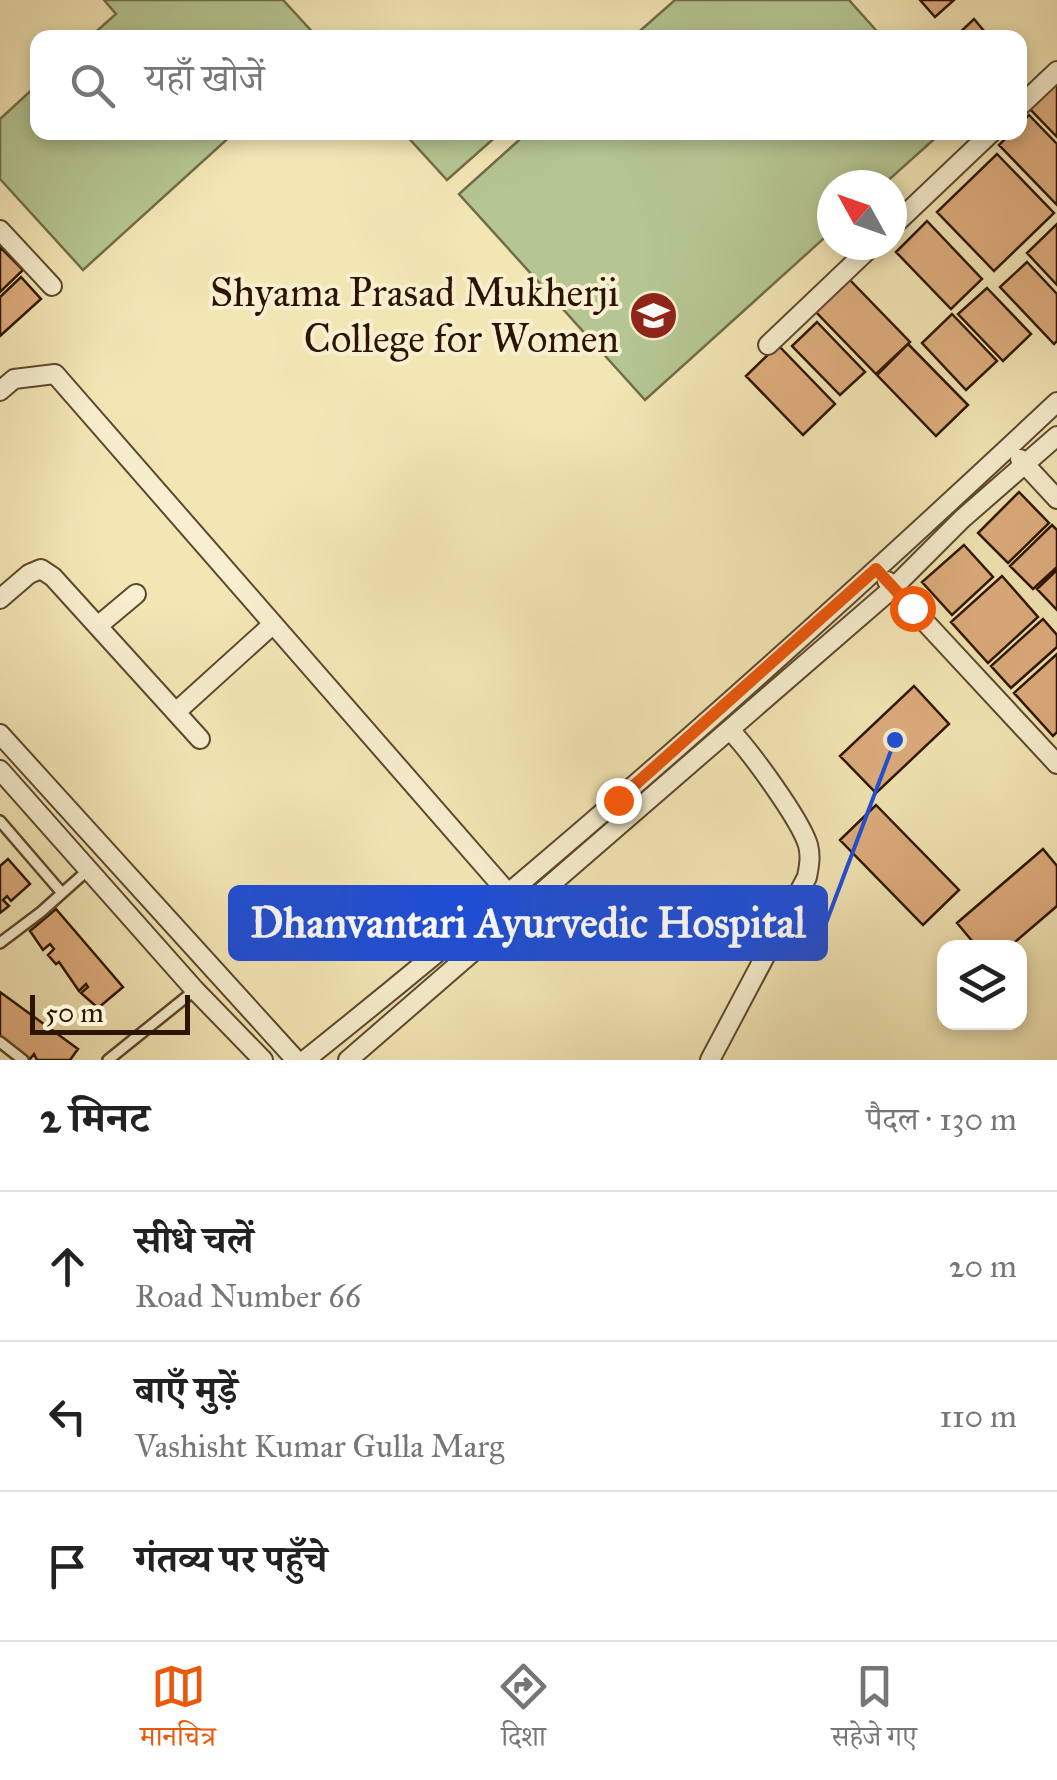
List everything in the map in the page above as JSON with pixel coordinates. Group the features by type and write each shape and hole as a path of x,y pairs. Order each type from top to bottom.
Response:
{"street":[{"path":"1027,99 1057,71"},
{"path":"907,213 984,140"},
{"path":"0,230 52,286"},
{"path":"768,345 858,260"},
{"path":"0,391 14,380 55,374 522,910"},
{"path":"306,1060 508,894 876,569 1057,402"},
{"path":"348,1060 893,588 962,519 1057,436"},
{"path":"1010,446 1057,499"},
{"path":"0,599 28,574 41,569 53,577 200,739"},
{"path":"876,569 1057,764"},
{"path":"99,625 136,594"},
{"path":"176,712 272,626"},
{"path":"710,1060 806,877 811,859 807,841 748,748 730,730"},
{"path":"0,734 296,1060"},
{"path":"0,770 195,990 263,1060"}],"lane":[{"path":"0,821 62,893"},
{"path":"0,943 88,870"},
{"path":"108,1060 195,990"},
{"path":"0,1042 23,1060"}],"green space":[{"path":"104,0 283,0 311,30 98,30 116,14"},
{"path":"675,0 849,0 876,30 641,30"},
{"path":"30,91 30,140 226,140 83,270 0,179 0,119"},
{"path":"410,140 492,140 447,180"},
{"name":"Shyama Prasad Mukherji College for Women","path":"518,140 933,140 900,170 817,170 817,245 645,400 459,194"}],"building":[{"path":"920,0 954,0 935,17"},
{"path":"974,19 983,30 962,30"},
{"path":"1057,80 1057,137 1028,107"},
{"path":"1027,117 1057,144 1057,205 999,145 1004,140 1027,140"},
{"path":"997,154 1054,213 994,271 937,212"},
{"path":"927,221 982,279 951,309 904,260 907,260 907,241"},
{"path":"1057,224 1057,285 1027,253"},
{"path":"0,247 23,270 0,292"},
{"path":"1027,262 1057,294 1054,344 1000,287"},
{"path":"21,277 41,299 0,336 0,297"},
{"path":"847,277 910,342 876,374 814,310"},
{"path":"987,288 1031,334 1003,361 958,314"},
{"path":"952,314 997,361 966,390 922,343"},
{"path":"817,322 865,372 840,395 792,346"},
{"path":"908,344 968,405 936,436 877,375"},
{"path":"778,345 835,404 803,435 746,376"},
{"path":"1019,492 1049,523 1008,563 978,533"},
{"path":"1052,525 1057,530 1057,567 1033,589 1010,566"},
{"path":"964,545 993,577 952,615 922,582"},
{"path":"1057,570 1057,610 1037,589"},
{"path":"1002,576 1038,617 988,663 951,622"},
{"path":"1043,619 1057,635 1057,647 1011,688 991,666"},
{"path":"1057,654 1057,732 1053,736 1014,693"},
{"path":"914,686 949,724 876,793 840,756"},
{"path":"876,805 959,890 923,925 840,840"},
{"path":"1043,849 1057,866 1057,906 1017,940 971,940 957,923"},
{"path":"8,859 30,884 11,901 7,896 3,900 9,906 0,913 0,866"},
{"path":"56,909 123,987 98,1008 81,993 88,987 86,984 79,991 59,962 56,964 48,955 54,949 50,944 43,950 30,931"},
{"path":"0,992 78,1049 70,1060 37,1060 34,1054 30,1059 0,1037"}],"place":[{"name":"Shyama Prasad Mukherji College for Women","path":"654,315"},
{"name":"Dhanvantari Ayurvedic Hospital","path":"895,740"}],"route":[{"path":"618,800 876,569 912,608"}]}
